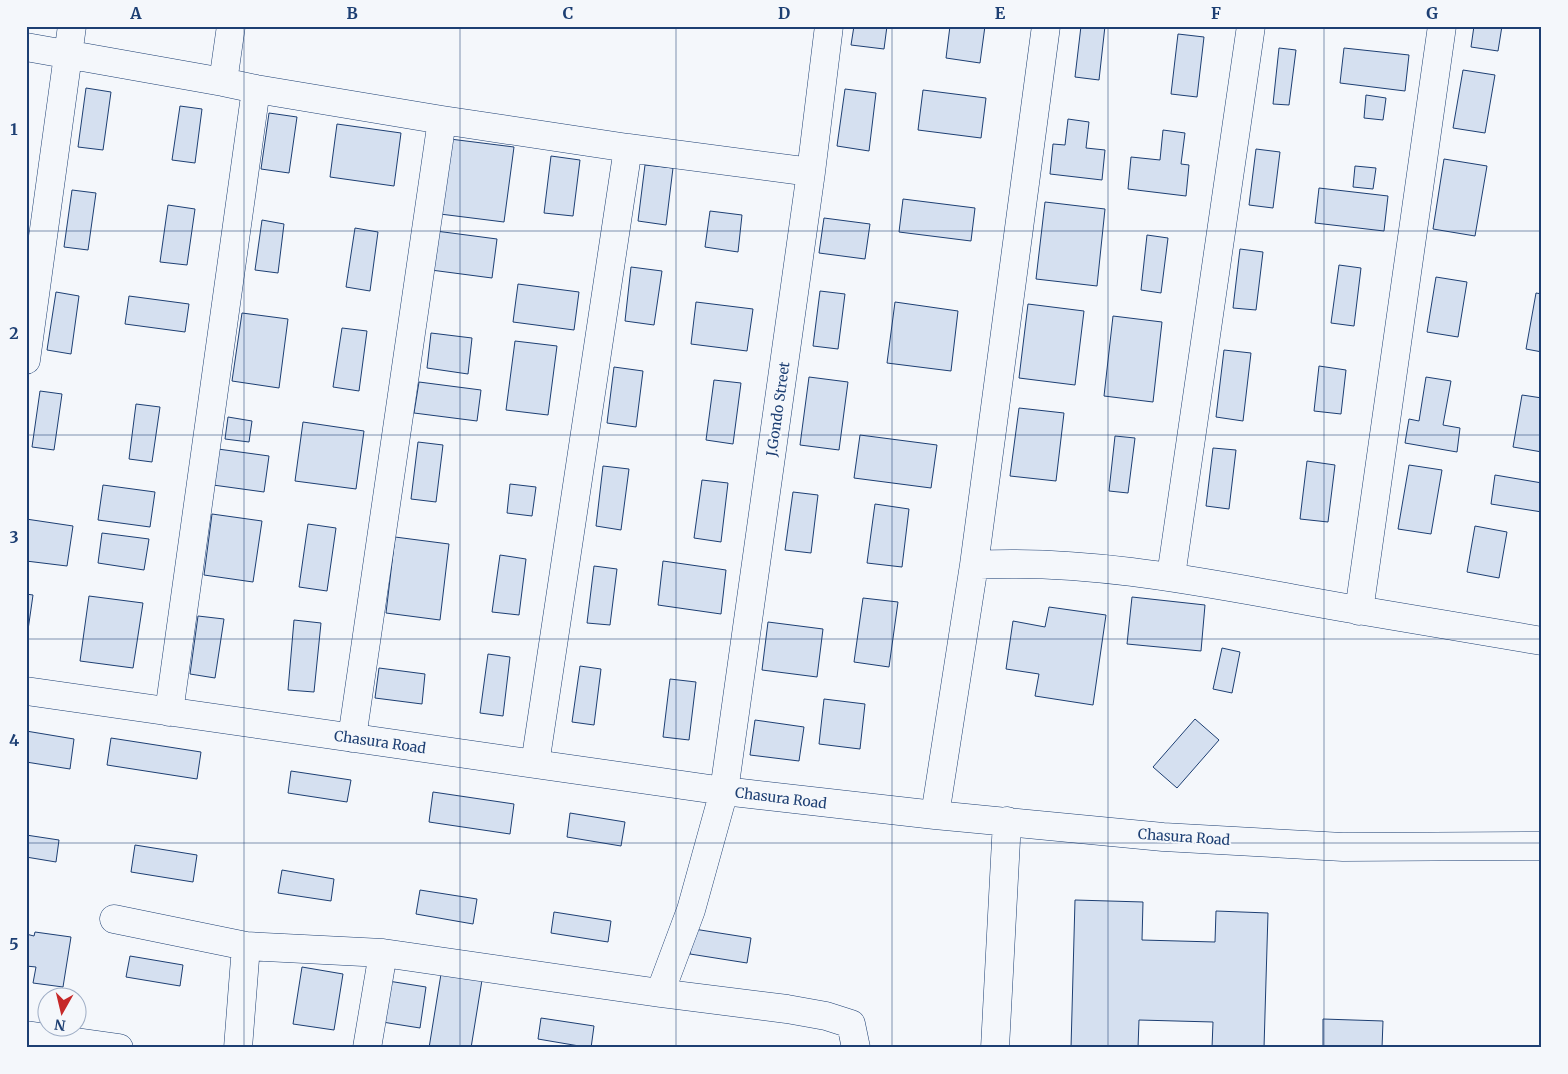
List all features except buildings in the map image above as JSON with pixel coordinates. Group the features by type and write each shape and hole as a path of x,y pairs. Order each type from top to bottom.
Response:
{"street":[{"path":"26,360 72,26"},
{"path":"223,82 231,26"},
{"name":"J.Gondo Street","path":"660,993 691,910 724,791 811,172 829,26"},
{"path":"935,815 974,565 1046,26"},
{"path":"1171,576 1252,26"},
{"path":"1359,611 1442,26"},
{"path":"26,47 68,53 256,89 442,120 628,148 811,172"},
{"path":"170,712 256,89"},
{"path":"352,738 442,120"},
{"path":"535,764 628,148"},
{"path":"974,565 1010,563 1055,564 1171,576 1359,611 1542,641"},
{"name":"Chasura Road","path":"26,691 724,791 935,815 1163,837 1343,847 1542,846"},
{"path":"996,1048 1007,821"},
{"path":"114,919 246,946 382,953 660,993 787,1009 826,1016 850,1024 856,1048"},
{"path":"238,1048 246,946"},
{"path":"367,1048 382,953"},
{"path":"26,1035 119,1048"}]}
